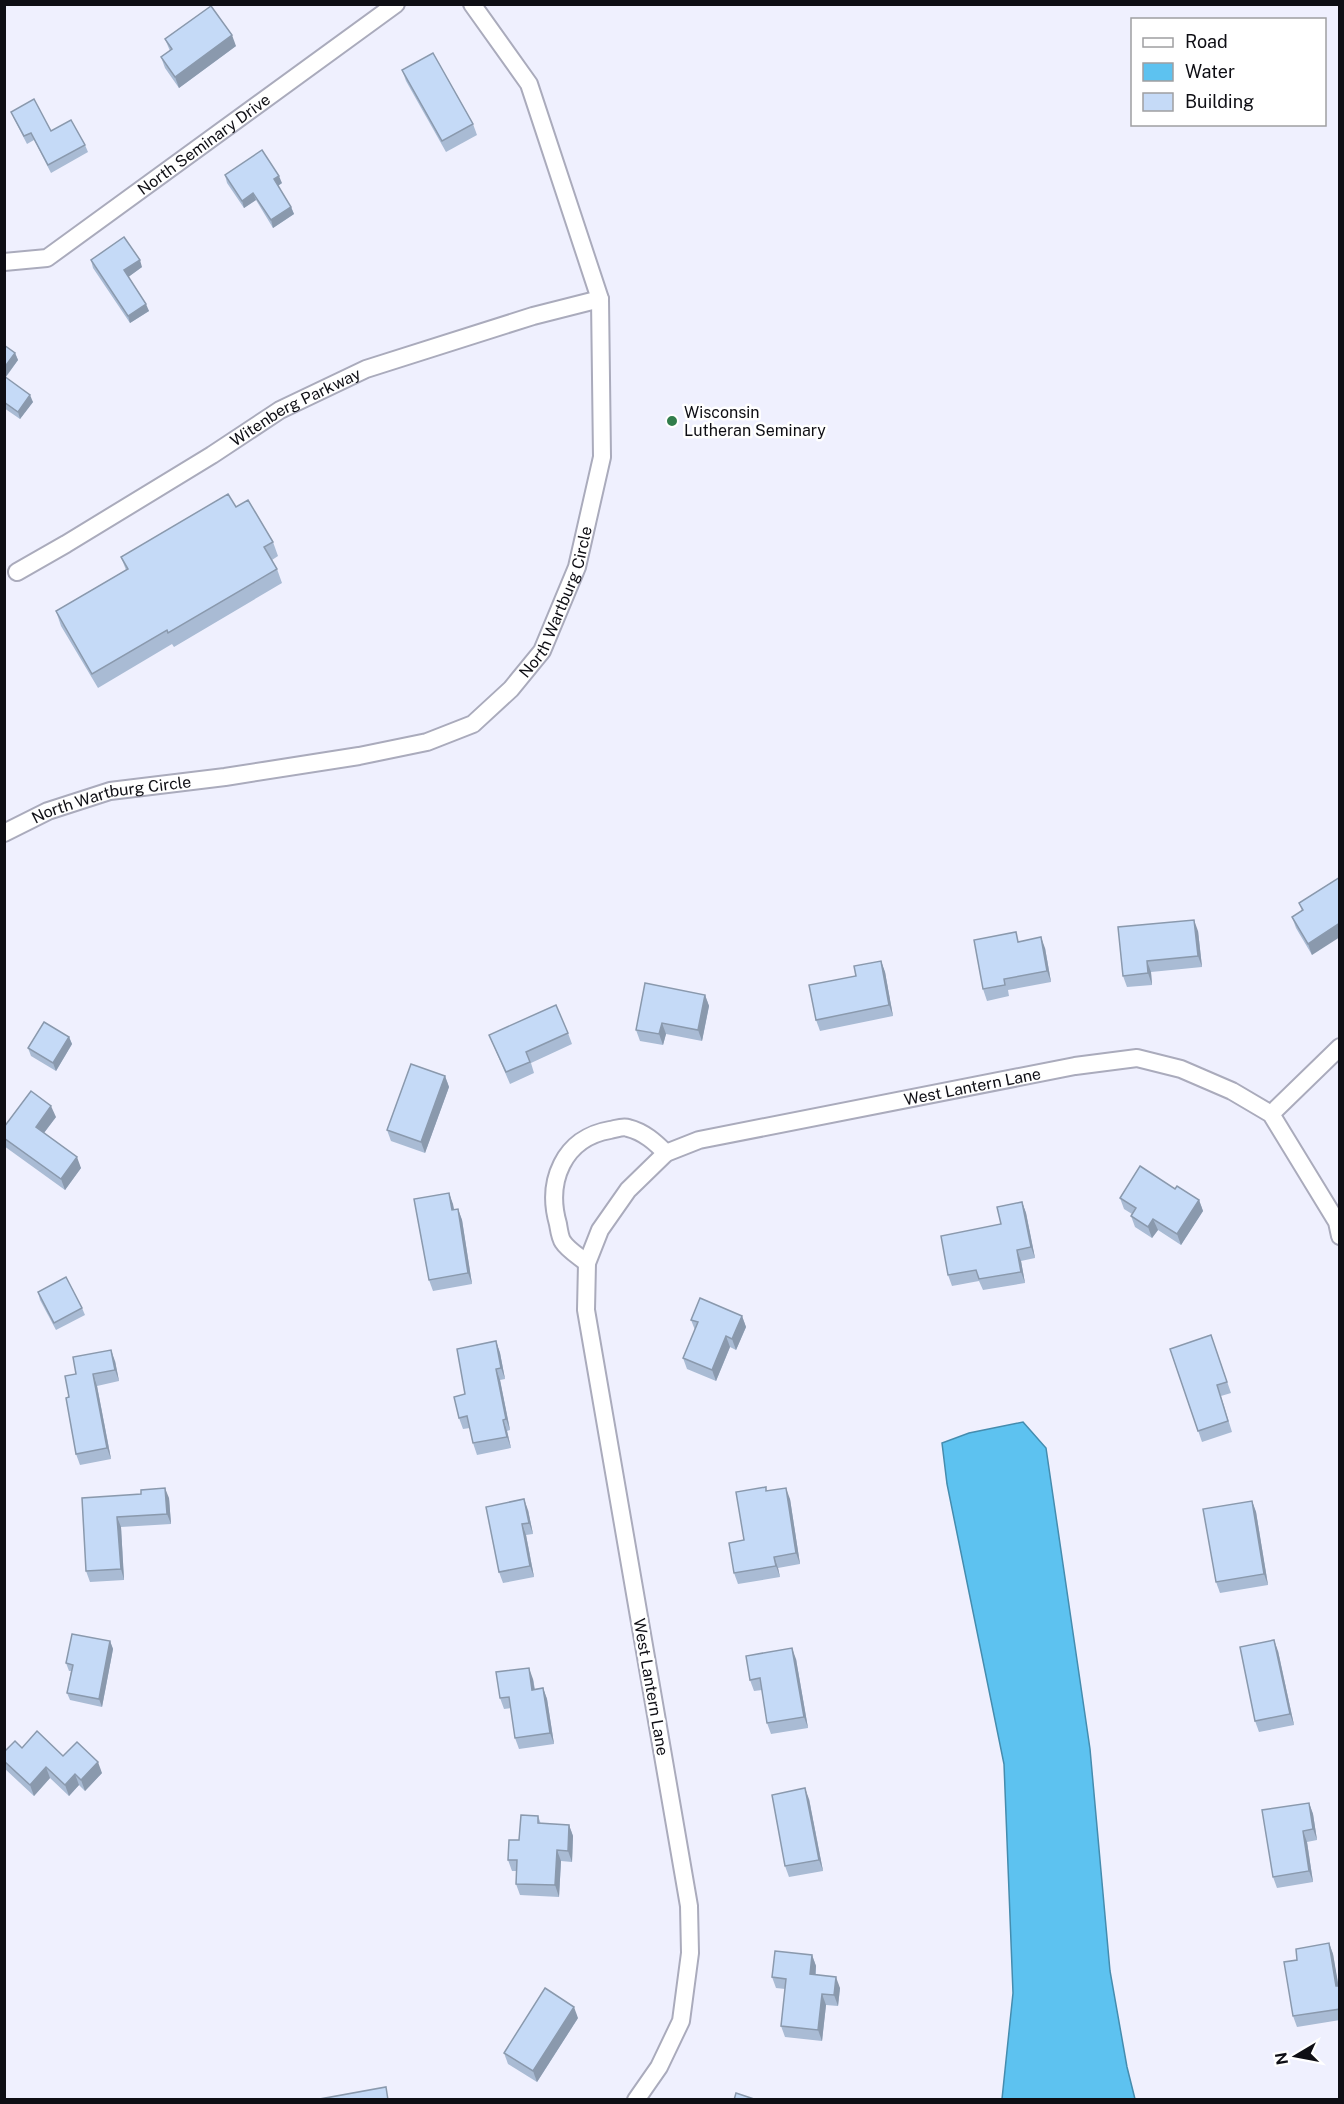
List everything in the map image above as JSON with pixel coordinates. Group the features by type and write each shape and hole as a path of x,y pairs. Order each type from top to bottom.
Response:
{"street":[{"name":"North Seminary Drive","path":"4,262 47,258 396,4"},
{"name":"North Wartburg Circle","path":"4,832 48,811 110,790 225,777 359,756 427,742 473,724 511,689 542,651 577,567 602,457 600,299 529,84 472,4"},
{"name":"Witenberg Parkway","path":"17,572 212,455 280,410 366,369 532,316 600,299"},
{"path":"1340,1047 1271,1114 1337,1222 1340,1236"},
{"name":"West Lantern Lane","path":"636,2100 659,2067 681,2021 690,1953 689,1906 586,1310 587,1263 600,1230 628,1190 666,1153 699,1140 1076,1066 1137,1058 1181,1069 1232,1090 1271,1114"},
{"path":"587,1263 562,1242 556,1219 552,1198 555,1177 566,1156 582,1142 601,1131 626,1127 649,1137 666,1153"}],"water":[{"path":"1023,1422 1046,1448 1090,1749 1110,1971 1135,2099 1002,2099 1013,1993 1004,1764 947,1484 942,1443 969,1433"}],"building":[{"path":"211,6 232,35 175,77 161,57 172,49 165,39"},
{"path":"433,53 473,124 442,141 402,70"},
{"path":"34,99 51,131 71,120 85,145 48,165 31,133 24,136 11,112"},
{"path":"262,150 279,176 274,179 291,207 271,220 253,193 242,201 225,175"},
{"path":"124,237 140,260 124,270 146,304 128,316 91,260"},
{"path":"4,345 15,353 4,368"},
{"path":"4,376 30,395 18,412 4,402"},
{"path":"228,494 236,507 248,500 273,542 264,547 277,569 168,633 167,630 92,674 56,611 128,569 121,557"},
{"path":"1340,877 1340,923 1308,944 1292,917 1303,910 1299,903"},
{"path":"1194,920 1198,956 1147,961 1148,973 1123,976 1118,927"},
{"path":"1016,932 1018,942 1041,937 1047,971 1004,979 1005,985 983,989 974,940"},
{"path":"881,961 889,1005 816,1020 809,985 856,976 854,966"},
{"path":"645,983 705,995 698,1030 662,1023 659,1034 636,1030"},
{"path":"556,1005 568,1033 526,1052 530,1062 506,1072 489,1035"},
{"path":"44,1022 69,1037 53,1063 28,1048"},
{"path":"411,1064 445,1076 421,1142 387,1130"},
{"path":"31,1091 51,1106 36,1127 77,1157 61,1179 4,1138 4,1127"},
{"path":"1140,1166 1175,1189 1177,1186 1199,1200 1177,1234 1153,1219 1148,1227 1131,1216 1136,1208 1120,1198"},
{"path":"449,1193 452,1210 458,1209 468,1273 429,1280 414,1199"},
{"path":"1022,1202 1031,1247 1017,1250 1021,1272 979,1279 976,1270 948,1275 941,1236 1001,1224 997,1207"},
{"path":"66,1277 82,1308 54,1323 38,1292"},
{"path":"700,1298 742,1316 732,1339 726,1336 712,1370 683,1358 698,1322 691,1320"},
{"path":"1211,1335 1227,1382 1217,1385 1228,1421 1198,1431 1170,1349"},
{"path":"496,1341 501,1368 496,1369 506,1419 503,1420 507,1437 473,1443 467,1416 459,1418 454,1397 465,1394 457,1349"},
{"path":"111,1350 115,1370 93,1374 107,1448 76,1454 66,1398 69,1397 65,1376 76,1374 73,1357"},
{"path":"766,1487 766,1491 786,1488 796,1553 774,1557 776,1566 734,1573 729,1543 744,1540 736,1492"},
{"path":"165,1488 167,1514 117,1517 121,1569 86,1571 82,1498 141,1494 141,1490"},
{"path":"524,1499 529,1523 522,1524 530,1566 499,1572 486,1507"},
{"path":"1252,1501 1264,1574 1216,1582 1203,1509"},
{"path":"72,1634 110,1641 99,1699 67,1693 73,1665 66,1663"},
{"path":"1274,1640 1290,1714 1255,1721 1240,1647"},
{"path":"792,1648 804,1717 767,1723 760,1678 750,1680 746,1656"},
{"path":"529,1668 532,1690 543,1688 550,1733 515,1738 509,1697 500,1698 496,1672"},
{"path":"37,1731 63,1756 77,1742 98,1762 81,1780 75,1774 65,1785 46,1767 30,1785 4,1761 4,1752 15,1741 22,1748"},
{"path":"805,1788 819,1860 785,1866 772,1795"},
{"path":"1309,1803 1313,1829 1303,1831 1309,1871 1273,1877 1262,1810"},
{"path":"521,1815 538,1816 538,1823 569,1825 568,1851 557,1850 555,1885 516,1884 517,1860 508,1860 509,1840 519,1840"},
{"path":"1329,1943 1336,1986 1340,1986 1340,2009 1293,2016 1284,1962 1297,1960 1296,1949"},
{"path":"775,1951 812,1955 810,1974 836,1977 834,1995 822,1994 818,2030 781,2026 786,1979 772,1977"},
{"path":"545,1988 574,2007 533,2071 504,2053"},
{"path":"386,2087 388,2100 320,2100 320,2099"},
{"path":"736,2093 757,2100 734,2100"}],"place":[{"name":"Wisconsin Lutheran Seminary","path":"672,421"}]}
